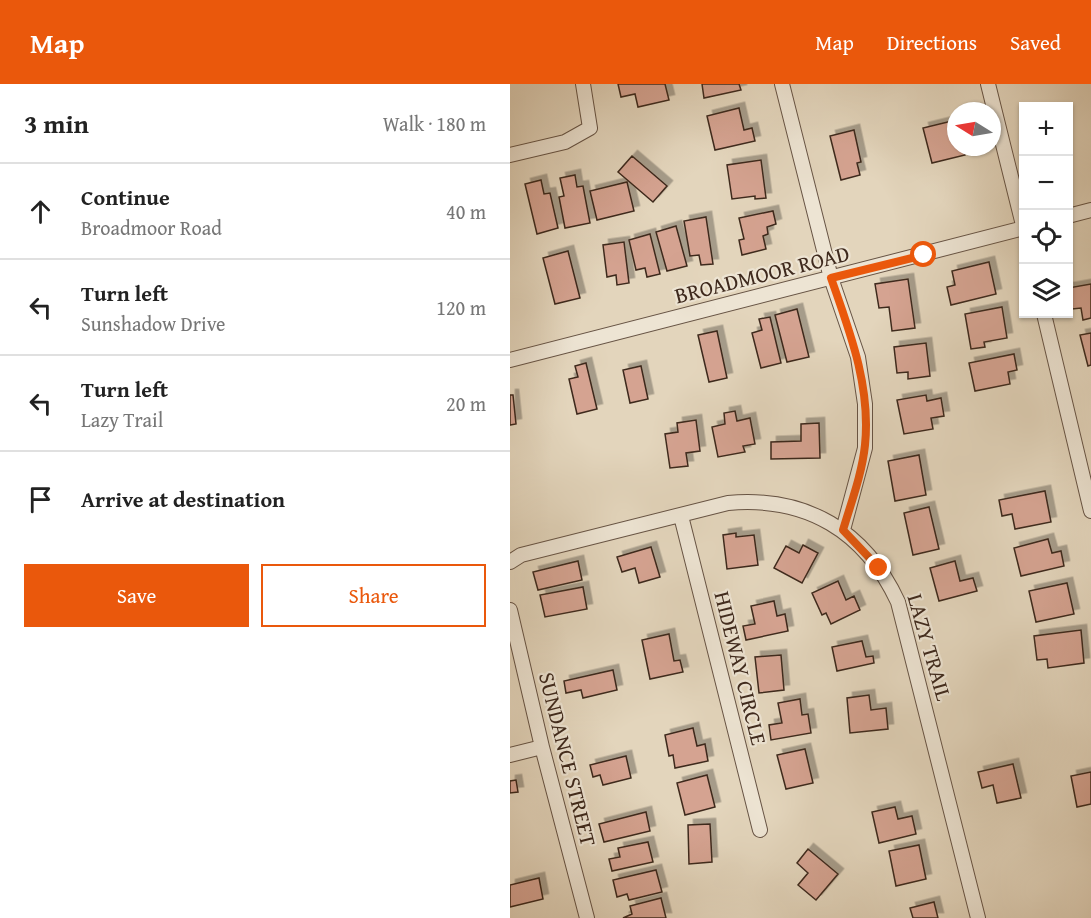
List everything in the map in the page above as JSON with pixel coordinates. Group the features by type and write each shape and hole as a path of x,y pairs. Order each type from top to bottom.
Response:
{"street":[{"path":"510,154 565,142 590,128 583,84"},
{"path":"782,84 831,278 858,357 866,412 865,448 843,530"},
{"path":"988,84 1019,212"},
{"path":"1073,215 1091,210"},
{"name":"BROADMOOR ROAD","path":"510,360 1019,229"},
{"path":"1045,318 1091,511"},
{"name":"LAZY TRAIL","path":"510,562 521,555 728,503 765,502 813,514 843,530 879,568 898,602 978,918"},
{"name":"HIDEWAY CIRCLE","path":"681,516 760,831"},
{"name":"SUNDANCE STREET","path":"510,609 542,747 587,918"},
{"path":"510,755 542,747"}],"building":[{"path":"618,84 665,84 669,100 638,107 635,94 621,97"},
{"path":"702,84 739,84 741,90 704,98"},
{"path":"739,108 744,130 752,128 755,141 715,150 707,116"},
{"path":"947,122 947,156 961,156 932,163 923,128"},
{"path":"854,130 861,162 857,163 860,175 841,180 830,136"},
{"path":"632,156 667,186 653,202 618,172"},
{"path":"761,160 766,198 755,199 755,196 732,199 727,165"},
{"path":"575,175 577,187 583,186 590,223 565,228 559,197 564,196 560,178"},
{"path":"541,180 544,194 550,193 558,228 537,234 525,184"},
{"path":"627,182 634,211 597,220 590,191"},
{"path":"773,211 776,224 767,227 768,234 763,236 766,249 742,255 739,240 744,239 739,218"},
{"path":"706,217 713,264 701,265 699,255 690,256 684,221"},
{"path":"676,226 687,266 667,271 656,232"},
{"path":"650,234 660,274 647,277 645,268 636,270 629,240"},
{"path":"624,242 629,283 617,285 616,275 607,277 603,245"},
{"path":"568,251 580,298 555,304 543,258"},
{"path":"989,262 996,294 951,305 947,287 955,285 952,271"},
{"path":"908,279 915,328 892,331 889,307 879,308 875,284"},
{"path":"1091,284 1091,318 1083,320 1081,308 1073,309 1073,287"},
{"path":"1002,307 1007,338 984,342 985,347 971,349 965,314"},
{"path":"797,309 809,357 787,362 775,315"},
{"path":"770,317 781,363 761,368 752,333 762,330 759,319"},
{"path":"717,331 727,378 709,382 698,335"},
{"path":"1091,333 1091,365 1088,366 1080,335"},
{"path":"926,343 930,376 908,379 908,372 897,373 894,347"},
{"path":"1014,354 1017,370 1008,372 1010,384 975,391 969,363"},
{"path":"586,363 597,409 577,414 569,379 578,377 575,366"},
{"path":"641,366 648,399 630,403 623,370"},
{"path":"510,395 513,395 516,424 510,425"},
{"path":"926,395 927,401 941,398 944,416 931,418 933,429 904,434 897,400"},
{"path":"735,411 737,421 750,418 755,444 743,446 745,452 718,457 712,427 725,424 724,413"},
{"path":"696,420 700,451 686,453 688,466 670,468 665,434 678,432 677,423"},
{"path":"819,423 820,458 771,459 771,442 801,441 801,424"},
{"path":"919,455 926,495 895,501 888,461"},
{"path":"1045,491 1051,522 1015,529 1012,514 1002,516 999,500"},
{"path":"929,507 939,549 913,555 904,513"},
{"path":"736,533 736,537 754,535 758,565 727,569 723,535"},
{"path":"1048,539 1052,553 1061,551 1064,566 1021,576 1014,548"},
{"path":"803,545 818,553 802,583 774,568 786,546 799,553"},
{"path":"651,547 660,577 639,583 635,568 622,572 617,557"},
{"path":"578,561 582,580 538,590 533,572"},
{"path":"955,561 960,581 973,578 977,591 939,601 930,568"},
{"path":"838,581 846,600 854,596 860,610 831,624 826,613 822,615 812,593"},
{"path":"1067,583 1074,614 1036,622 1029,591"},
{"path":"583,587 587,609 545,617 540,595"},
{"path":"774,601 777,616 785,614 788,631 746,640 743,626 755,624 751,606"},
{"path":"1081,630 1084,663 1048,668 1047,659 1037,660 1034,636"},
{"path":"669,634 674,661 680,660 683,672 650,679 642,640"},
{"path":"862,641 866,657 873,656 874,663 837,671 832,647"},
{"path":"781,655 784,690 759,693 755,657"},
{"path":"613,670 617,690 583,698 581,690 566,693 564,681"},
{"path":"869,695 871,710 886,708 888,729 850,733 847,698"},
{"path":"800,699 802,715 808,714 811,733 771,740 769,725 782,723 778,703"},
{"path":"693,728 697,746 705,744 708,761 675,768 673,755 669,756 665,735"},
{"path":"805,749 813,783 786,789 777,755"},
{"path":"626,756 631,778 603,785 600,775 593,777 590,765"},
{"path":"1013,764 1021,798 997,803 993,785 982,788 978,772"},
{"path":"1091,772 1091,804 1077,807 1071,776"},
{"path":"707,775 715,807 685,815 677,783"},
{"path":"516,780 518,792 510,793 510,781"},
{"path":"895,807 898,819 912,816 916,834 879,843 872,812"},
{"path":"646,812 650,831 604,842 599,824"},
{"path":"710,824 712,862 689,864 688,825"},
{"path":"648,842 653,862 612,871 609,859 620,857 618,848"},
{"path":"919,845 926,879 896,886 889,851"},
{"path":"808,849 838,874 816,900 798,885 808,873 797,863"},
{"path":"656,870 662,892 629,900 627,894 617,897 613,880"},
{"path":"539,878 543,899 510,907 510,885"},
{"path":"661,898 666,918 623,918 632,914 630,906"},
{"path":"934,902 938,918 913,918 910,908"}],"route":[{"path":"879,568 843,530 865,448 865,404 858,357 831,278 924,255"}]}
